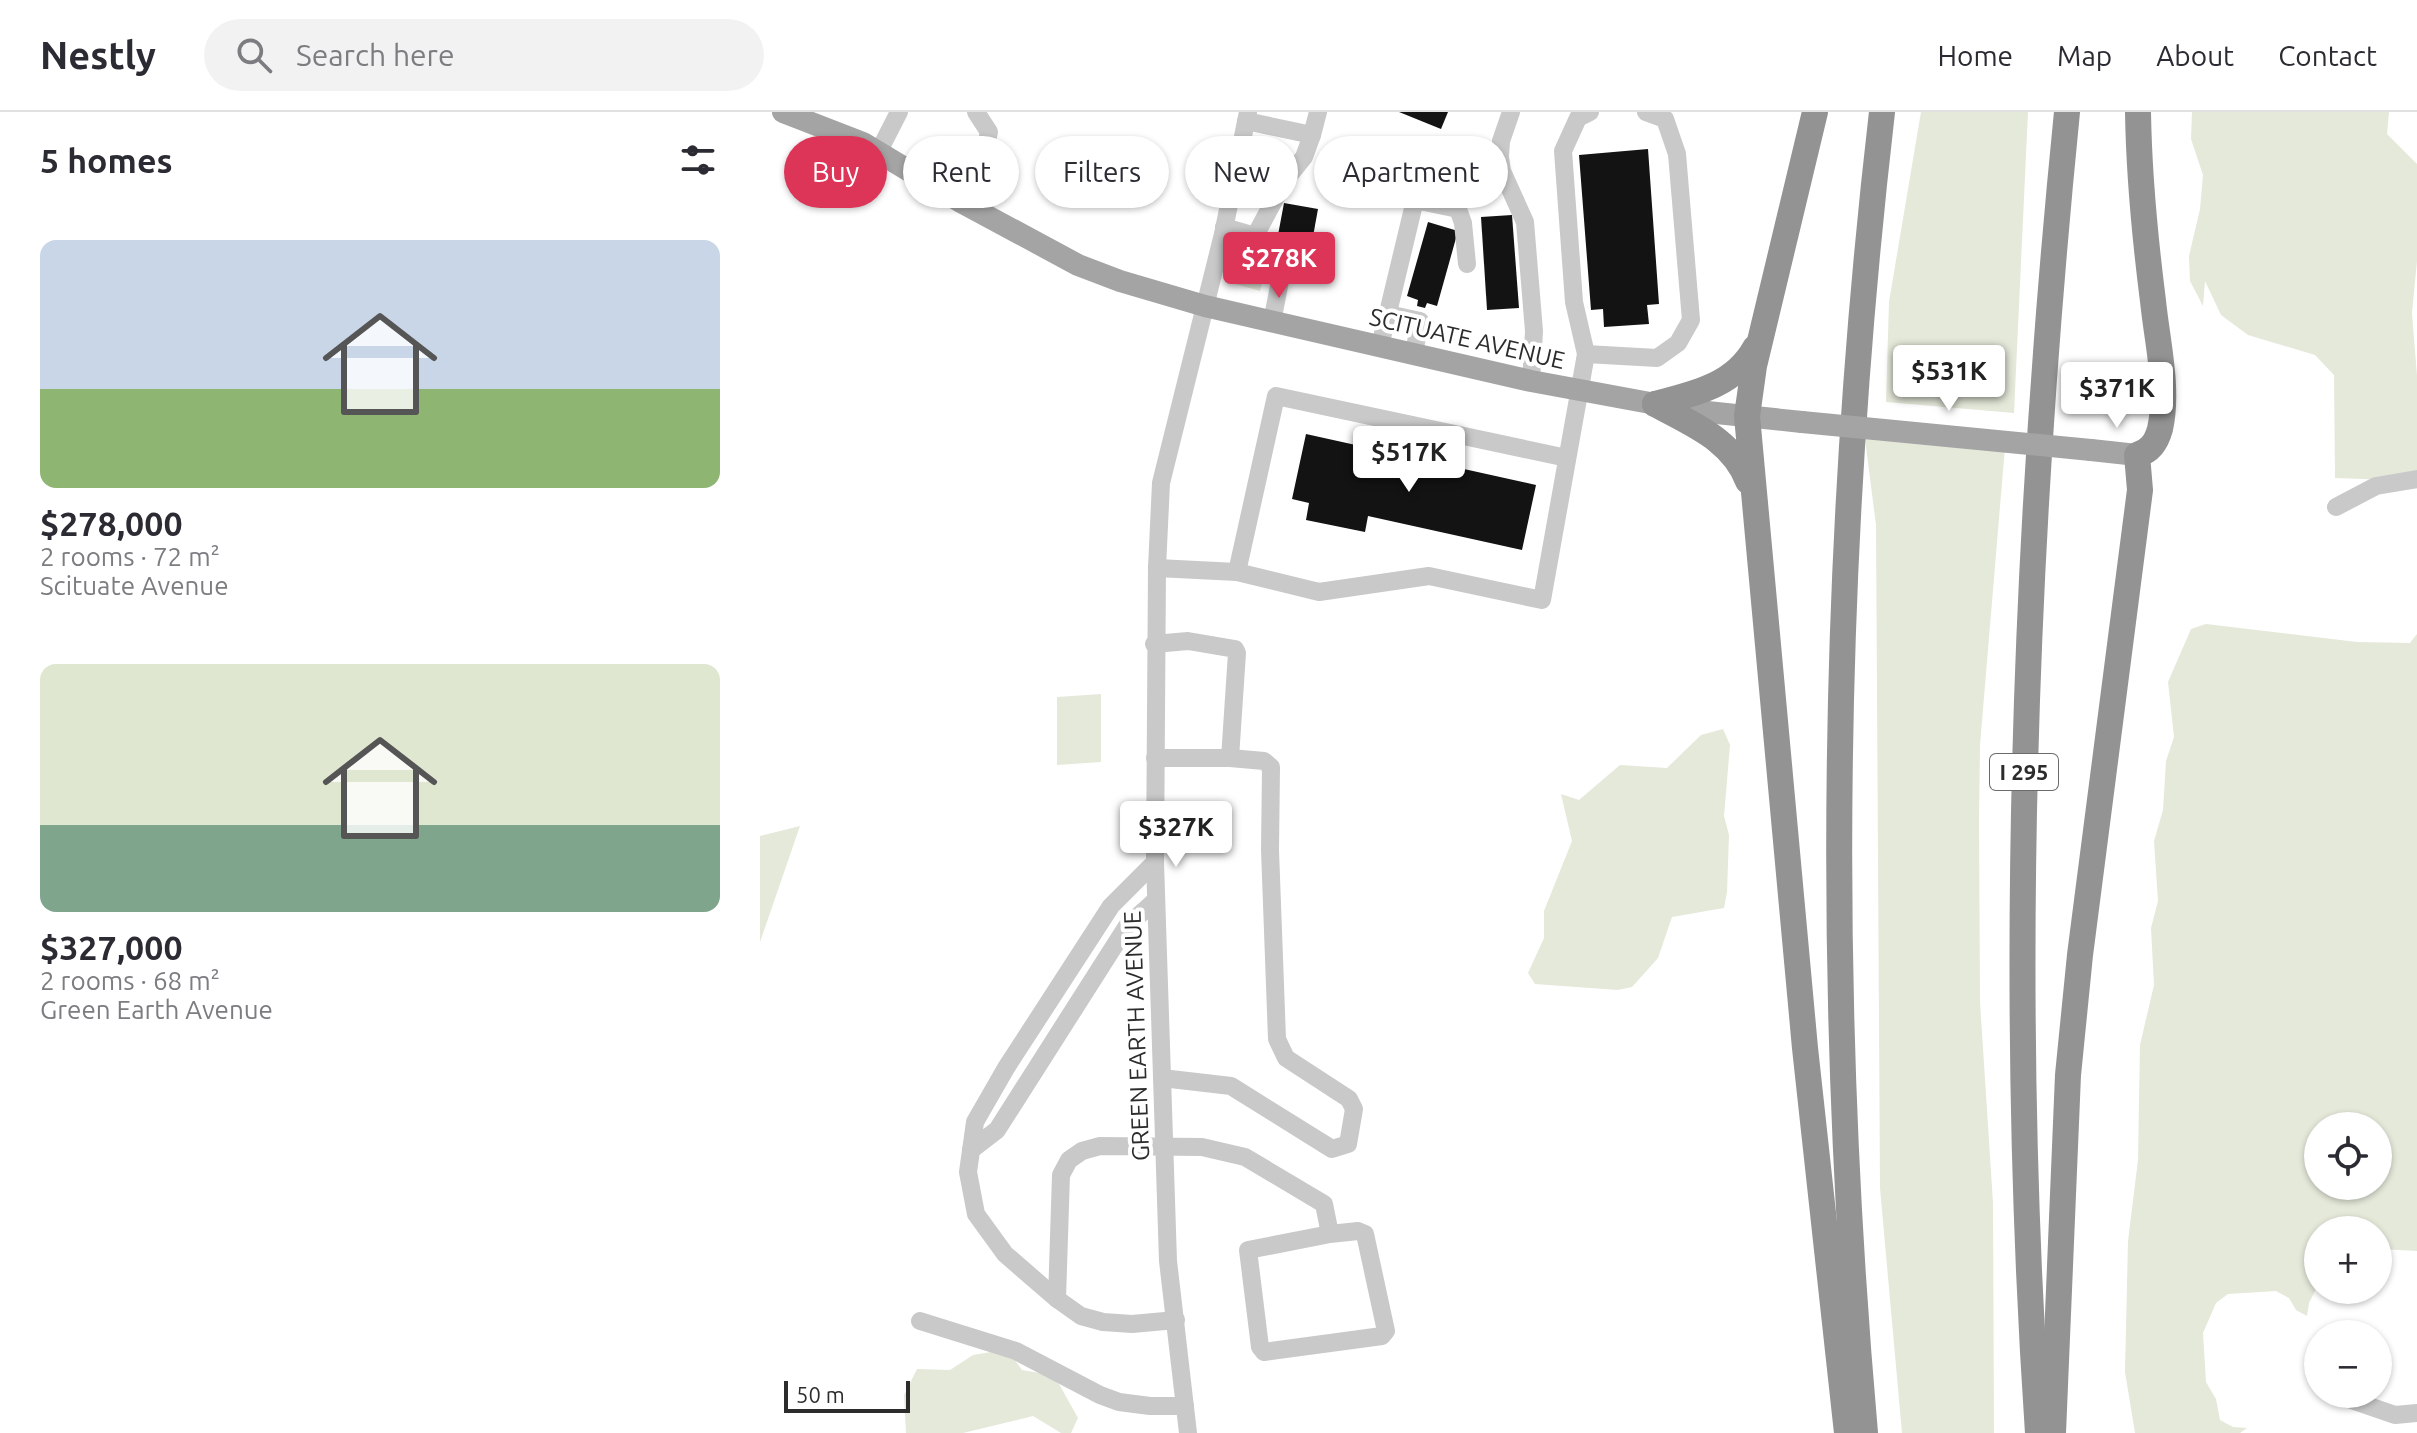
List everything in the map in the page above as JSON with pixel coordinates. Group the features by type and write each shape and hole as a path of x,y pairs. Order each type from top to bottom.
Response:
{"highway":[{"path":"1815,112 1764,322 1747,416 1805,1048 1847,1433"},
{"path":"1865,1433 1850,1252 1841,1070 1838,886 1840,703 1857,366 1882,112"},
{"name":"I 295","path":"2038,1433 2025,1161 2023,805 2038,449 2067,112"},
{"path":"2053,1433 2068,1075 2085,913 2140,490 2137,455 2148,450 2156,439 2162,412 2161,372 2140,186 2138,112"},
{"path":"1655,404 1712,387 1732,376 1751,355 1764,322"},
{"path":"1655,404 1727,447 1745,471 1753,501"}],"main road":[{"name":"SCITUATE AVENUE","path":"783,112 845,136"},
{"name":"SCITUATE AVENUE","path":"972,208 1078,265 1120,281 1205,306 1531,381 1655,404 1747,416 2137,455"}],"street":[{"path":"887,136 899,112"},
{"path":"976,112 989,132 988,136"},
{"path":"1255,236 1284,182 1304,157 1318,112"},
{"path":"1511,112 1501,141 1500,157 1502,171 1525,222 1534,331 1531,381"},
{"path":"1157,568 1237,572 1319,592 1429,576 1542,600 1586,354 1574,302 1563,151 1578,118 1590,112"},
{"path":"1586,354 1657,358 1678,343 1691,320 1677,154 1665,119 1646,112"},
{"path":"1247,117 1312,135"},
{"name":"GREEN EARTH AVENUE","path":"1188,1433 1168,1261 1155,862 1154,644 1157,568 1161,483 1224,227 1247,117"},
{"path":"1380,346 1415,200 1458,209 1463,223 1467,264"},
{"path":"1224,227 1255,236 1275,250 1280,281 1272,322"},
{"path":"1388,314 1420,321 1414,353"},
{"path":"1237,572 1276,396 1567,458"},
{"path":"2336,507 2376,486 2417,479"},
{"path":"1154,644 1188,641 1235,649 1230,758"},
{"path":"1155,758 1230,758 1264,761 1271,767 1270,850 1277,1039 1286,1058 1349,1099 1354,1109 1348,1144 1332,1149 1231,1086 1162,1078"},
{"path":"1155,862 1111,906 1006,1068 975,1122 968,1172 976,1214 1005,1254 1057,1299 1081,1316 1103,1322 1132,1324 1176,1320"},
{"path":"971,1150 997,1130 1127,926 1156,900"},
{"path":"1057,1299 1061,1175 1069,1160 1082,1151 1100,1146 1202,1147 1245,1157 1324,1204 1330,1234"},
{"path":"1330,1234 1365,1234 1386,1331 1382,1336 1264,1352 1260,1347 1248,1250 1330,1234"},
{"path":"920,1321 1016,1351 1119,1402 1185,1406"},
{"path":"2375,1408 2395,1415 2417,1413"}],"shaded area":[{"path":"1921,112 2028,112 2014,413 1886,402 1889,302"},
{"path":"2192,112 2389,112 2387,134 2417,164 2417,261 2412,313 2417,376 2417,481 2335,478 2334,375 2315,355 2248,335 2221,315 2205,281 2203,306 2190,281 2189,256 2200,209 2203,175 2191,139"},
{"path":"1238,245 1257,251 1265,258 1266,269 1260,291 1225,281 1227,256 1230,248"},
{"path":"1864,431 2005,447 1980,745 1979,821 1980,1002 1993,1203 1994,1433 1902,1433 1880,1188 1876,525"},
{"path":"2206,624 2357,642 2410,643 2417,634 2417,1251 2392,1250 2392,1216 2304,1216 2304,1304 2309,1304 2307,1316 2296,1310 2289,1298 2276,1291 2228,1294 2216,1303 2203,1333 2206,1382 2216,1399 2220,1420 2233,1427 2247,1428 2240,1433 2135,1433 2125,1372 2128,1241 2138,1160 2140,1045 2154,985 2151,928 2158,901 2154,841 2163,810 2166,761 2174,737 2168,682 2191,629"},
{"path":"1101,694 1101,762 1057,765 1057,697"},
{"path":"1723,729 1730,745 1724,816 1729,835 1724,908 1672,917 1658,958 1632,987 1618,990 1535,984 1528,973 1544,938 1544,911 1572,841 1561,794 1579,800 1620,765 1667,768 1701,735"},
{"path":"800,826 760,942 760,836"},
{"path":"991,1352 1014,1359 1022,1370 1045,1374 1059,1384 1078,1418 1071,1433 1061,1433 1033,1416 963,1433 906,1433 904,1395 917,1369 950,1370 973,1355"}],"building":[{"path":"1399,112 1448,112 1441,129"},
{"path":"1648,149 1659,304 1647,305 1649,324 1604,327 1603,309 1591,310 1579,155"},
{"path":"1298,205 1318,209 1312,242 1278,235 1283,208 1298,208"},
{"path":"1512,215 1519,308 1487,310 1481,217"},
{"path":"1428,222 1458,231 1437,306 1427,303 1425,308 1417,306 1418,300 1407,296"},
{"path":"1306,434 1536,485 1522,550 1368,516 1365,532 1306,520 1309,503 1292,499"}]}
